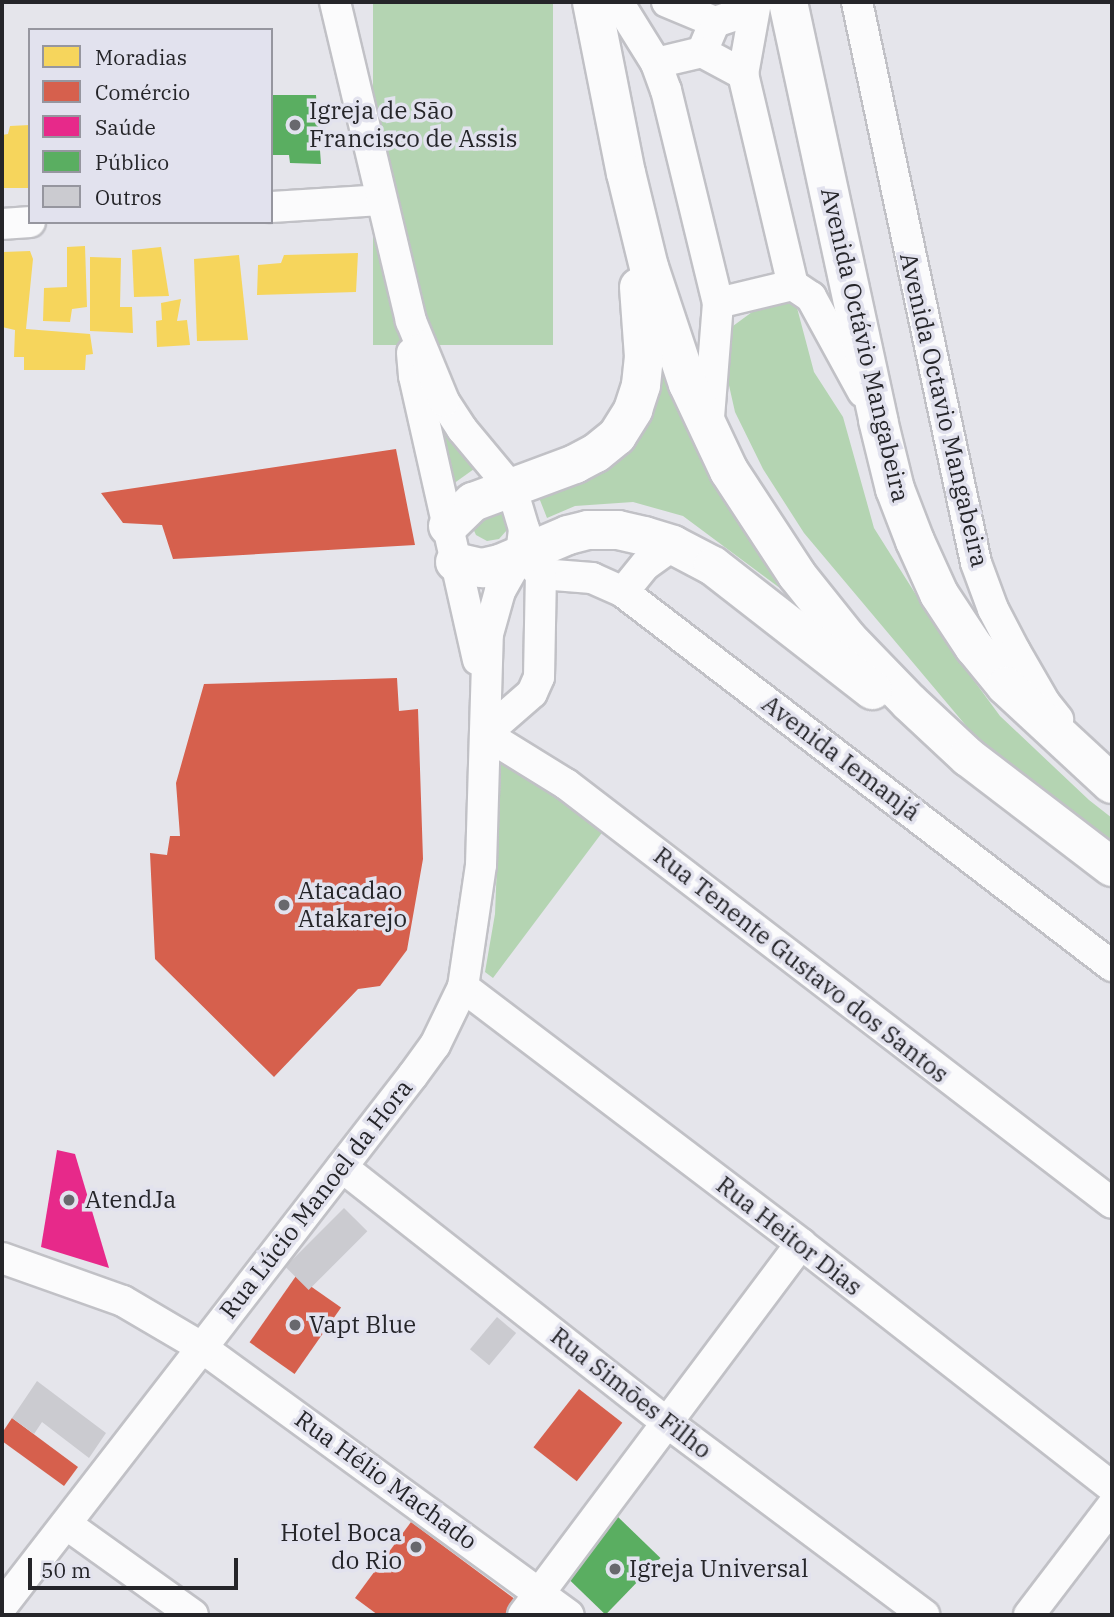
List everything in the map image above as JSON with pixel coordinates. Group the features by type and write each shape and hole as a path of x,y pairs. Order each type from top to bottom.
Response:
{"main road":[{"path":"592,2 626,173 667,323 708,430 749,505 806,586 848,639 968,757"},
{"name":"Avenida Octávio Mangabeira","path":"766,4 895,489 915,541 940,594 960,626 1006,686 1112,784"},
{"path":"626,173 644,357 641,385 633,410 618,436 596,453 512,489 473,502 452,544 482,568 500,564 531,564 588,530 618,530 673,545 713,566 846,671 968,757 1112,867"}],"street":[{"path":"335,2 411,321 444,401 462,429 512,489 524,528 531,564 539,677 532,693 485,734"},
{"path":"618,2 656,63 666,90 718,303 708,430"},
{"path":"667,2 715,22 766,4"},
{"name":"Avenida Octavio Mangabeira","path":"857,2 976,563 993,609 1045,702 1112,784"},
{"path":"766,4 743,74 793,285 811,297 820,311 878,421"},
{"path":"702,52 715,22"},
{"path":"656,63 702,52 743,74"},
{"path":"273,207 381,200"},
{"path":"2,224 28,222"},
{"path":"718,303 793,285"},
{"path":"411,321 414,376 486,694"},
{"path":"623,592 645,565 673,545"},
{"path":"486,694 492,610 511,568 531,564"},
{"name":"Avenida Iemanjá","path":"531,564 592,578 623,592 1112,966"},
{"name":"Rua Lúcio Manoel da Hora","path":"2,1606 435,1045 463,987 481,865 486,694"},
{"name":"Rua Tenente Gustavo dos Santos","path":"485,734 566,784 1112,1203"},
{"name":"Rua Heitor Dias","path":"463,987 801,1244 1112,1487"},
{"name":"Rua Simões Filho","path":"342,1167 669,1424 924,1615"},
{"path":"531,1604 669,1424 801,1244"},
{"name":"Rua Hélio Machado","path":"2,1258 123,1300 201,1347 531,1604 569,1615"},
{"path":"1029,1615 1112,1506"},
{"path":"66,1524 193,1615"}],"green space":[{"path":"373,2 553,2 553,345 373,345"},
{"path":"763,304 796,304 814,372 843,417 874,528 947,644 1000,716 1089,800 1112,818 1112,845 973,734 804,533 763,469 735,412 726,372 733,326"},
{"path":"663,372 706,461 788,594 683,516 633,502 575,506 547,518 534,485 652,412"},
{"path":"442,426 481,464 453,484"},
{"path":"495,505 505,513 507,530 499,539 487,541 476,535 471,524"},
{"path":"506,756 604,830 493,978 485,972 495,914 501,764"}],"building: Moradias":[{"path":"28,125 28,188 2,188 2,135 8,134 10,126"},
{"path":"85,246 87,307 72,309 70,322 43,321 44,288 67,287 67,247"},
{"path":"161,247 169,296 134,297 132,250"},
{"path":"30,251 33,259 26,329 90,334 93,354 86,355 85,370 24,370 24,357 14,357 15,330 2,327 3,252"},
{"path":"358,253 356,292 257,295 258,265 281,263 284,255"},
{"path":"239,255 248,340 197,341 194,259"},
{"path":"90,257 121,258 120,307 132,307 133,333 90,331"},
{"path":"181,299 177,321 187,320 190,345 157,347 156,321 162,320 161,303"}],"building: Comércio":[{"path":"396,449 415,545 173,559 162,525 123,523 101,493"},
{"name":"Atacadao Atakarejo","path":"397,678 399,711 418,709 423,859 407,950 380,986 358,989 274,1077 155,959 150,853 167,855 170,836 180,836 176,783 204,684"},
{"name":"Vapt Blue","path":"296,1276 341,1308 295,1374 250,1342"},
{"path":"579,1389 622,1423 577,1481 533,1447"},
{"path":"12,1418 78,1467 64,1486 2,1441 2,1433"},
{"path":"411,1522 516,1600 504,1615 378,1615 355,1598"}],"building: Saúde":[{"name":"AtendJa","path":"57,1150 75,1154 109,1268 41,1247"}],"building: Público":[{"name":"Igreja de São Francisco de Assis","path":"273,95 316,95 321,164 290,163 289,155 273,155"},
{"name":"Igreja Universal","path":"618,1517 660,1558 606,1615 563,1574"}],"building: Outros":[{"path":"344,1208 367,1231 309,1290 285,1267"},
{"path":"497,1317 516,1333 489,1365 470,1349"},
{"path":"37,1381 106,1433 89,1458 42,1422 34,1434 12,1418"}],"place":[{"name":"Igreja de São Francisco de Assis","path":"295,125"},
{"name":"Atacadao Atakarejo","path":"284,905"},
{"name":"AtendJa","path":"69,1200"},
{"name":"Vapt Blue","path":"295,1325"},
{"name":"Hotel Boca do Rio","path":"416,1547"},
{"name":"Igreja Universal","path":"615,1569"}]}
